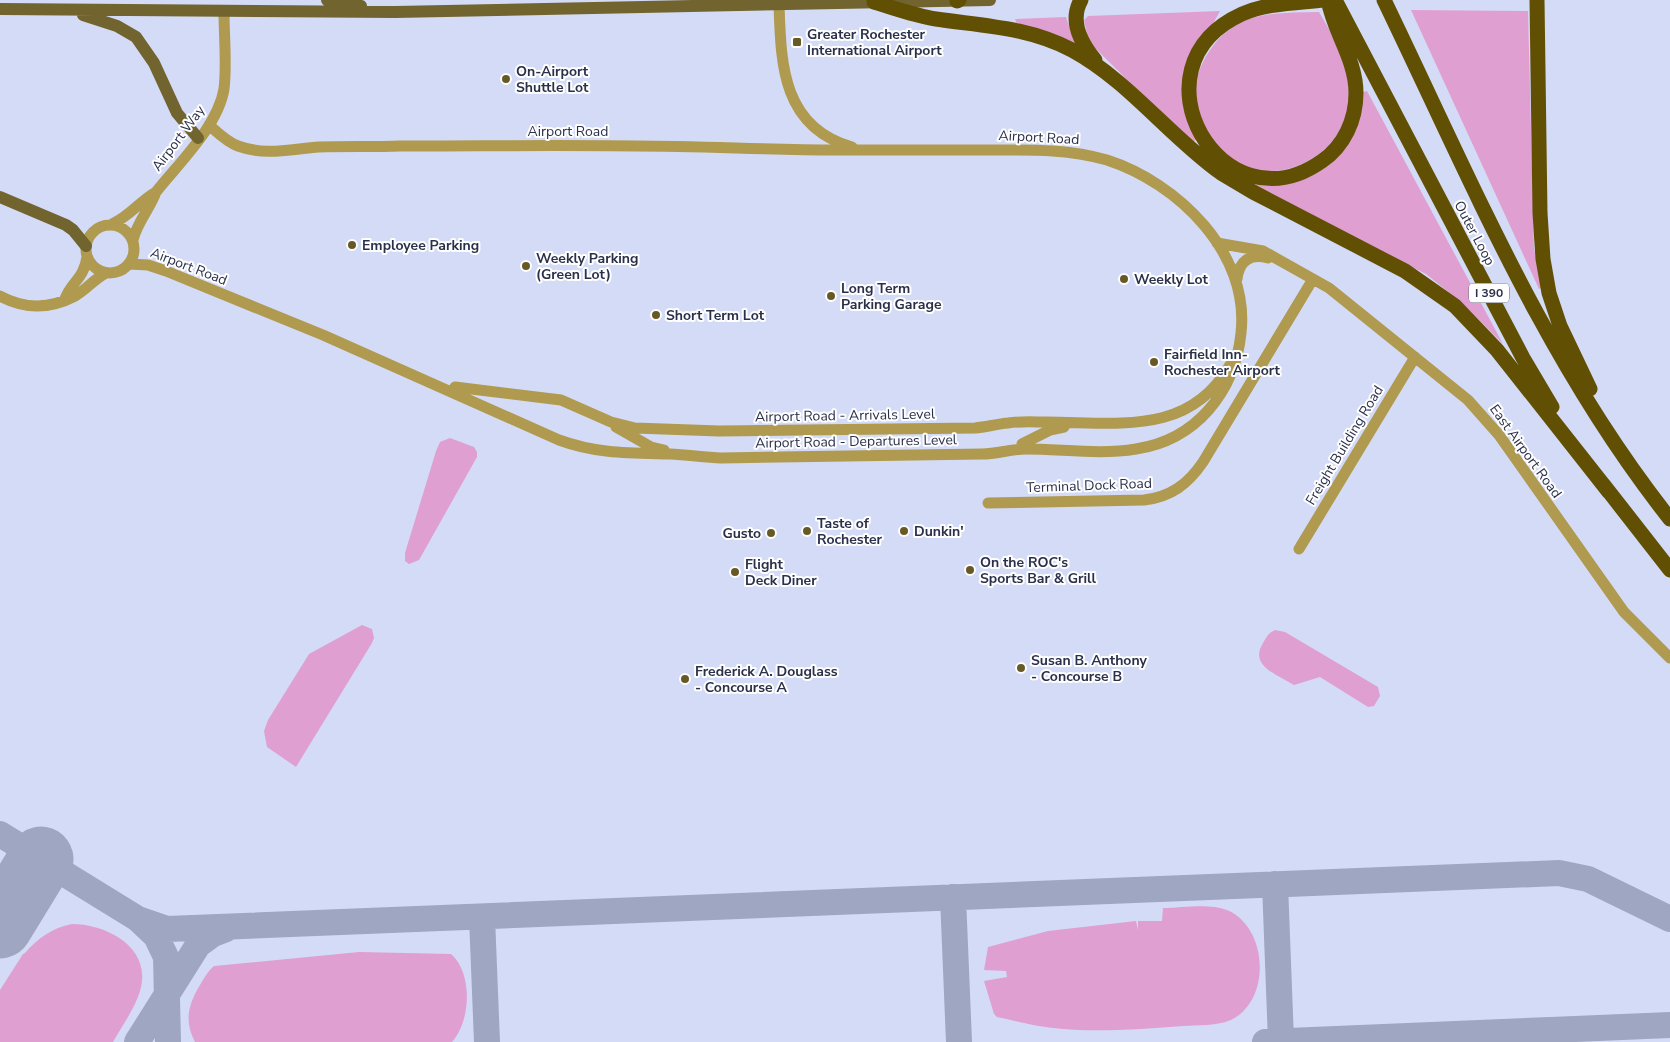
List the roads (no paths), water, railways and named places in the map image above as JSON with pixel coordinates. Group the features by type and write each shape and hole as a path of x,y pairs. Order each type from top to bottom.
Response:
{"highway":[{"path":"1081,0 1076,20 1082,42 1095,59 1118,82 1200,157 1221,173 1253,192 1405,271 1455,306 1497,350 1609,492"},
{"path":"1326,0 1354,70 1356,99 1351,123 1338,146 1318,164 1290,175 1260,176 1230,166 1218,157 1204,141 1190,110 1190,78 1201,51 1225,24 1250,11 1326,0"},
{"name":"Outer Loop","path":"1335,0 1523,358 1559,418 1609,492 1670,570"},
{"name":"Outer Loop","path":"1384,0 1539,320 1589,405 1670,519"},
{"path":"1537,0 1540,219 1547,284 1560,326 1573,358 1645,486"},
{"path":"874,2 935,18 992,24 1035,34 1078,54 1118,82"}],"main road":[{"path":"327,0 395,12"},
{"path":"0,9 395,12 990,0"},
{"path":"56,10 98,19 132,33 154,63 177,113 198,138"},
{"path":"0,197 66,225 73,230 86,251"}],"street":[{"name":"Airport Road","path":"778,5 782,70 789,91 798,108 812,124 828,137 849,146 874,150"},
{"name":"Airport Way","path":"133,240 138,223 152,203 156,192 209,125 218,110 224,82 224,12"},
{"name":"Airport Road","path":"209,125 233,145 263,151 324,147 533,146 1051,150 1102,159 1136,172 1166,190 1192,214 1217,243 1228,260 1236,281 1242,308 1240,343"},
{"name":"Airport Way","path":"112,224 122,220 144,199 156,192"},
{"path":"65,299 67,292 80,279 88,238 98,228 112,224 125,229 133,240 134,253 129,264 119,272 106,273 94,268 86,251"},
{"name":"East Airport Road","path":"1217,243 1263,251 1348,302 1481,413 1620,608 1670,658"},
{"name":"East Airport Road","path":"1236,281 1238,268 1243,261 1258,255 1278,260"},
{"name":"Airport Road","path":"129,264 148,265 166,271 431,381"},
{"path":"0,296 16,304 29,306 49,305 75,296 106,273"},
{"name":"Terminal Dock Road","path":"988,503 1139,500 1161,497 1180,488 1203,462 1312,279"},
{"name":"Airport Road - Arrivals Level","path":"595,415 634,428 711,431 975,428 1014,422 1098,424 1151,422 1187,408 1208,394 1233,360 1240,343"},
{"name":"Airport Road - Departures Level","path":"431,381 553,437 601,452 628,454 670,453 721,458 982,454 1022,446 1117,451 1153,446 1186,430 1211,408 1227,385 1236,364 1240,343"},
{"name":"Freight Building Road","path":"1299,549 1416,357"},
{"name":"Airport Road - Arrivals Level","path":"431,381 473,390 551,398 568,402 647,445 670,453"},
{"name":"Airport Road - Arrivals Level","path":"1022,446 1054,429 1098,424"}],"place":[{"name":"Greater Rochester International Airport","path":"797,42"},
{"name":"On-Airport Shuttle Lot","path":"506,79"},
{"name":"Employee Parking","path":"352,245"},
{"name":"Weekly Parking (Green Lot)","path":"526,266"},
{"name":"Weekly Lot","path":"1124,279"},
{"name":"Long Term Parking Garage","path":"831,296"},
{"name":"Short Term Lot","path":"656,315"},
{"name":"Fairfield Inn- Rochester Airport","path":"1154,362"},
{"name":"Taste of Rochester","path":"807,531"},
{"name":"Dunkin'","path":"904,531"},
{"name":"Gusto","path":"771,533"},
{"name":"On the ROC's Sports Bar & Grill","path":"970,570"},
{"name":"Flight Deck Diner","path":"735,572"},
{"name":"Susan B. Anthony - Concourse B","path":"1021,668"},
{"name":"Frederick A. Douglass - Concourse A","path":"685,679"}]}
